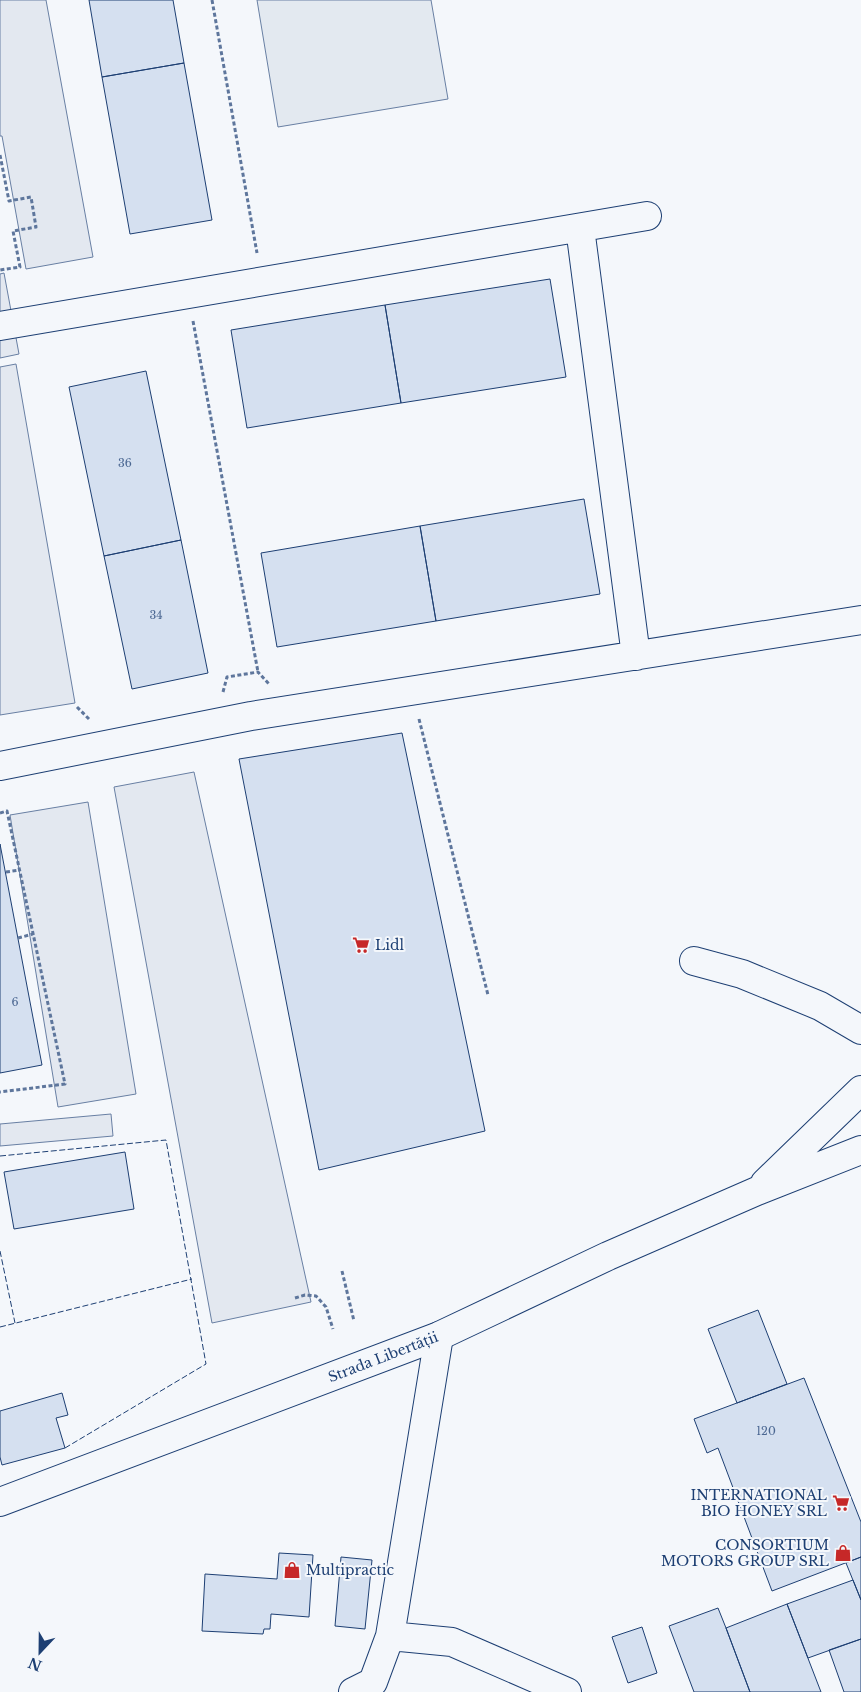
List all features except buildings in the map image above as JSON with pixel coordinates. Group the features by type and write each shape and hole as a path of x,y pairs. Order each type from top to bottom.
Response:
{"main road":[{"path":"0,326 647,216"},
{"path":"580,228 636,656"},
{"path":"0,766 251,716 861,620"},
{"path":"694,961 742,974 820,1006 861,1030"},
{"path":"820,1006 861,1010"},
{"name":"Strada Libertății","path":"757,1192 861,1090"},
{"name":"Strada Libertății","path":"0,1502 439,1336 608,1256 861,1150"},
{"path":"353,1692 373,1682 390,1636 439,1336"},
{"path":"390,1636 452,1642 567,1692"}],"path":[{"path":"212,0 258,257"},
{"path":"0,154 9,201 31,197 36,227 13,231 20,267 0,270"},
{"path":"188,294 258,672"},
{"path":"412,691 488,994"},
{"path":"0,812 7,811 65,1084 0,1092"},
{"path":"6,872 20,870"},
{"path":"18,938 34,934"},
{"path":"342,1271 354,1320"},
{"path":"295,1298 305,1295 316,1296 326,1308 333,1329"}],"shaded area":[{"path":"0,0 46,0 93,257 26,269 2,136 0,136"},
{"path":"257,0 431,0 448,99 278,127"},
{"path":"4,273 19,354 0,358 0,274"},
{"path":"16,364 75,703 0,715 0,367"},
{"path":"194,772 311,1302 212,1323 114,787"},
{"path":"88,802 136,1094 58,1107 10,815"},
{"path":"111,1114 113,1136 0,1146 0,1124"}],"fence":[{"path":"0,1156 166,1140 206,1364 65,1448"},
{"path":"0,1251 15,1323"},
{"path":"0,1327 192,1279"}],"place":[{"name":"Lidl","path":"361,945"},
{"name":"INTERNATIONAL BIO HONEY SRL","path":"841,1503"},
{"name":"CONSORTIUM MOTORS GROUP SRL","path":"843,1553"},
{"name":"Multipractic","path":"292,1570"}]}
